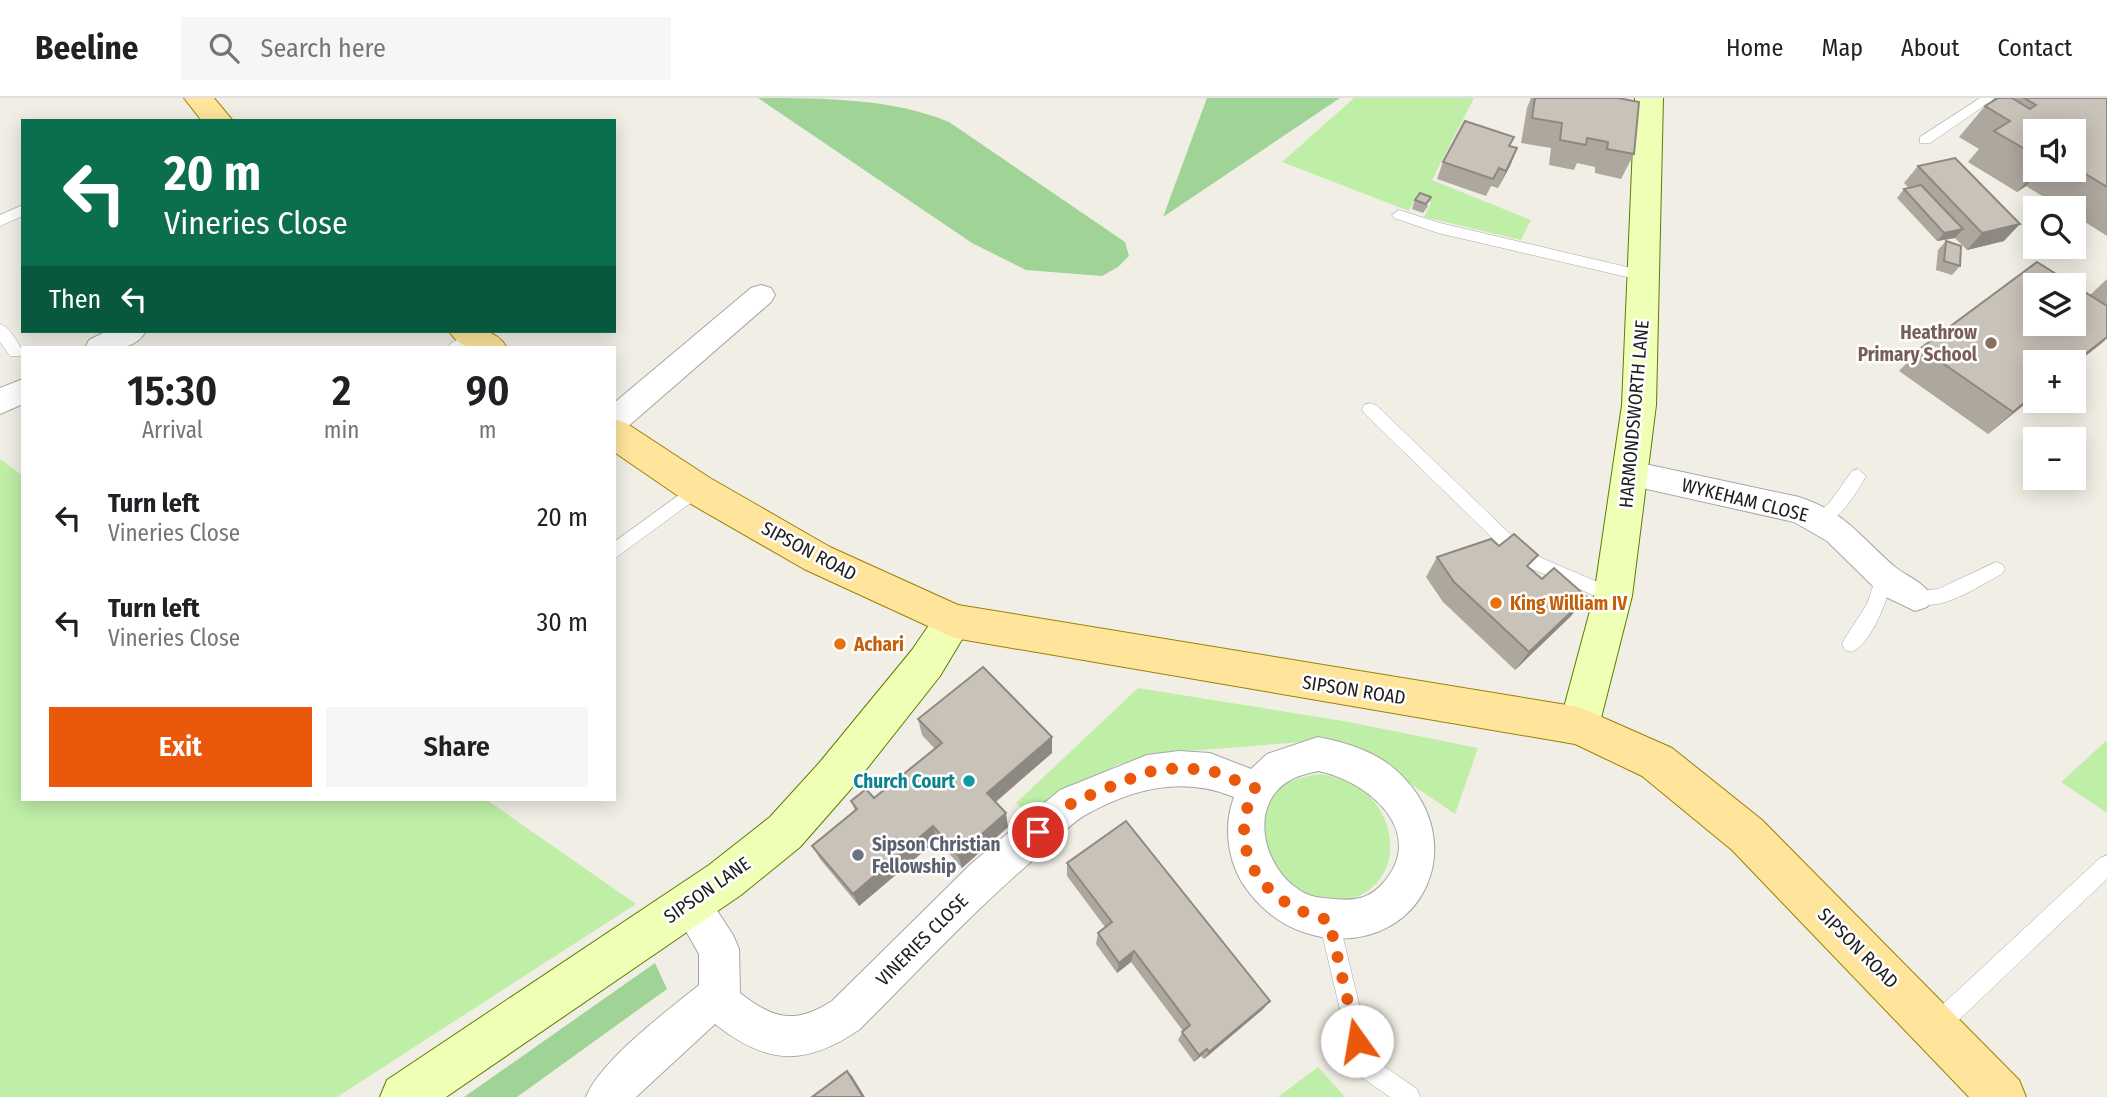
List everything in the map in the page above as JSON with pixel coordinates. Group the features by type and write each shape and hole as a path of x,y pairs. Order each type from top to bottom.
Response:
{"main road":[{"name":"SIPSON ROAD","path":"616,434 697,489 817,558 954,621 1320,685 1579,726 1657,762 1747,835 1936,1026 2002,1097"}],"street":[{"name":"HARMONDSWORTH LANE","path":"1579,726 1613,596 1632,474 1639,405 1649,98"},
{"path":"616,419 761,295"},
{"path":"105,346 128,333"},
{"path":"0,402 21,391"},
{"name":"WYKEHAM CLOSE","path":"1632,474 1799,510 1821,519 1842,535 1883,579 1915,597"},
{"name":"SIPSON LANE","path":"404,1097 725,880 785,832 835,776 926,663 954,621"},
{"path":"1328,755 1350,760 1373,771 1388,784 1405,806 1414,827 1416,852 1414,866 1401,891 1391,903 1367,917 1329,920 1288,905 1256,873 1248,856 1244,834 1245,812 1255,788 1274,768 1287,761 1328,755"},
{"name":"VINERIES CLOSE","path":"719,994 726,1007 770,1035 789,1038 819,1031 846,1015 985,876 1073,802 1147,772 1179,768 1210,770 1255,788"},
{"path":"607,1097 671,1034 719,994 719,949 689,903"}],"lane":[{"path":"1925,140 1989,98"},
{"path":"0,221 21,211"},
{"path":"1399,215 1438,228 1644,276"},
{"path":"0,330 15,352"},
{"path":"1370,409 1524,558 1613,596"},
{"path":"1821,519 1836,507 1858,476"},
{"path":"616,550 697,489"},
{"path":"1915,597 1940,597 1996,569"},
{"path":"1851,644 1872,613 1881,593 1883,579"},
{"path":"1936,1026 2107,865"},
{"path":"1329,920 1363,1066 1409,1097"}],"green space":[{"path":"758,98 830,99 879,104 927,114 949,122 1125,242 1129,256 1118,267 1102,276 1026,270 972,243"},
{"path":"1207,98 1340,98 1163,217"},
{"path":"1354,98 1474,98 1432,180 1531,220 1521,240 1424,217 1431,203 1416,198 1409,211 1282,162"},
{"path":"0,459 21,475 21,801 488,801 636,904 337,1097 0,1097"},
{"path":"1138,688 1349,722 1478,748 1455,814 1355,746 1316,741 1175,752 1119,764 1027,813 1016,803"},
{"path":"2107,740 2107,813 2061,782"},
{"path":"1321,774 1351,782 1360,788 1381,811 1387,825 1390,855 1386,869 1366,892 1353,899 1326,901 1300,891 1277,874 1265,855 1261,823 1268,800 1284,785 1294,780"},
{"path":"655,963 667,989 517,1097 464,1097"},
{"path":"1318,1067 1345,1097 1278,1097"}],"building":[{"path":"1535,98 1618,98 1639,102 1634,154 1607,149 1608,142 1587,138 1586,145 1560,140 1562,123 1532,118"},
{"path":"1998,98 2012,98 2030,109 2036,105 2024,98 2107,98 2107,187 2086,174 2086,119 2023,119 2023,148 1994,131 2010,121 1985,106"},
{"path":"1465,121 1514,137 1509,146 1517,148 1506,171 1499,168 1493,179 1443,162"},
{"path":"1955,158 2020,224 1982,233 1918,166"},
{"path":"1921,185 1963,229 1944,233 1904,189"},
{"path":"1420,193 1431,197 1426,204 1415,200"},
{"path":"1946,241 1961,246 1960,266 1944,261"},
{"path":"2037,262 2055,273 2023,273 2023,336 2086,336 2086,293 2107,306 2107,337 2086,354 2086,350 2023,350 2023,404 2013,412 1921,348"},
{"path":"1514,534 1538,555 1527,566 1542,579 1554,568 1587,597 1529,652 1454,582 1437,557 1491,539 1499,546"},
{"name":"Church Court","path":"983,667 1052,737 987,793 1006,813 958,855 933,826 853,894 812,846 857,809 851,801 866,789 874,798 942,743 918,719"},
{"path":"1126,821 1270,1001 1209,1052 1207,1049 1199,1055 1182,1032 1190,1025 1134,951 1119,963 1098,933 1112,922 1067,863"},
{"path":"847,1071 863,1097 812,1097"}],"place":[{"name":"Heathrow Primary School","path":"1991,343"},
{"name":"King William IV","path":"1496,603"},
{"name":"Achari","path":"840,644"},
{"name":"Church Court","path":"969,781"},
{"name":"Sipson Christian Fellowship","path":"858,855"}],"route":[{"path":"1038,832 1073,802 1147,772 1179,768 1210,770 1255,788 1245,812 1244,834 1248,856 1256,873 1276,896 1301,912 1329,920 1357,1041"}]}
